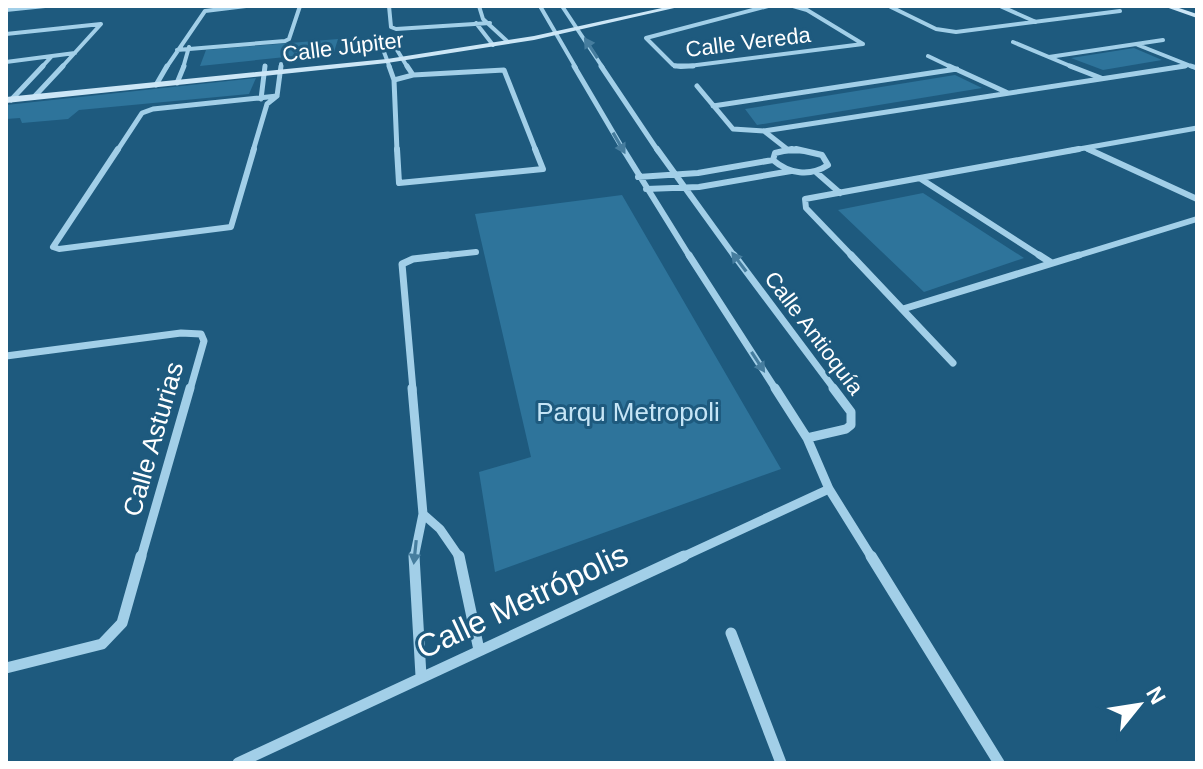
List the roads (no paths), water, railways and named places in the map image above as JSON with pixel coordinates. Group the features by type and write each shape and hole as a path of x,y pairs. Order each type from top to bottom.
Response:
{"main road":[{"name":"Calle Júpiter","path":"8,100 493,45 647,6"},
{"name":"Calle Júpiter","path":"576,25 680,6"},
{"path":"1166,6 1197,16"},
{"name":"Calle Júpiter","path":"399,54 485,37 554,30"},
{"name":"Calle Júpiter","path":"6,90 181,73 264,70"}],"street":[{"path":"6,10 45,6"},
{"path":"156,85 205,11 246,6"},
{"path":"177,50 285,41 289,39 300,6"},
{"path":"389,6 392,28 490,23"},
{"path":"479,6 483,19 508,42"},
{"path":"540,6 638,177 807,438 829,489 999,763"},
{"name":"Calle Antioquía","path":"562,6 674,175 851,412 851,425 846,429 807,438"},
{"name":"Calle Vereda","path":"768,6 646,38 678,67 863,44 807,10 793,6"},
{"path":"889,6 929,26 949,32 1120,11 1108,6"},
{"path":"1000,6 1036,22"},
{"path":"474,24 483,19"},
{"path":"6,34 101,24 34,97"},
{"path":"474,24 493,45"},
{"path":"1049,57 1163,40"},
{"path":"1013,42 1101,78"},
{"path":"1135,44 1197,68"},
{"path":"184,45 191,49"},
{"path":"177,83 191,49"},
{"path":"6,62 75,53"},
{"path":"399,54 413,75"},
{"path":"8,100 52,56"},
{"path":"385,56 394,80 399,183 543,169 504,70 413,75 394,80"},
{"path":"928,56 1009,93"},
{"path":"697,86 730,126 736,130 764,131 1188,65"},
{"path":"277,96 153,109 142,113 53,247 231,227 267,104 277,96 280,68"},
{"path":"713,106 957,69"},
{"path":"259,98 264,70"},
{"path":"259,98 267,104"},
{"path":"953,363 803,202 809,197 1196,129"},
{"path":"764,131 787,149"},
{"path":"1085,148 1197,199"},
{"path":"646,189 684,188 791,171 816,172 828,165 822,155 809,150 787,149 775,153 773,160"},
{"path":"638,177 674,175 773,160 791,171"},
{"path":"816,172 840,193"},
{"path":"921,179 1050,262"},
{"path":"903,309 1197,219"},
{"path":"421,676 414,553 423,514 402,264 413,259 476,252"},
{"name":"Calle Asturias","path":"6,356 181,333 201,334 204,341 122,623 102,644 6,668"},
{"name":"Calle Metrópolis","path":"238,763 829,489"},
{"path":"423,514 440,529 460,557 479,650"},
{"path":"731,633 781,763"}],"park label":[{"name":"Parqu Metropoli","path":"628,412"}]}
